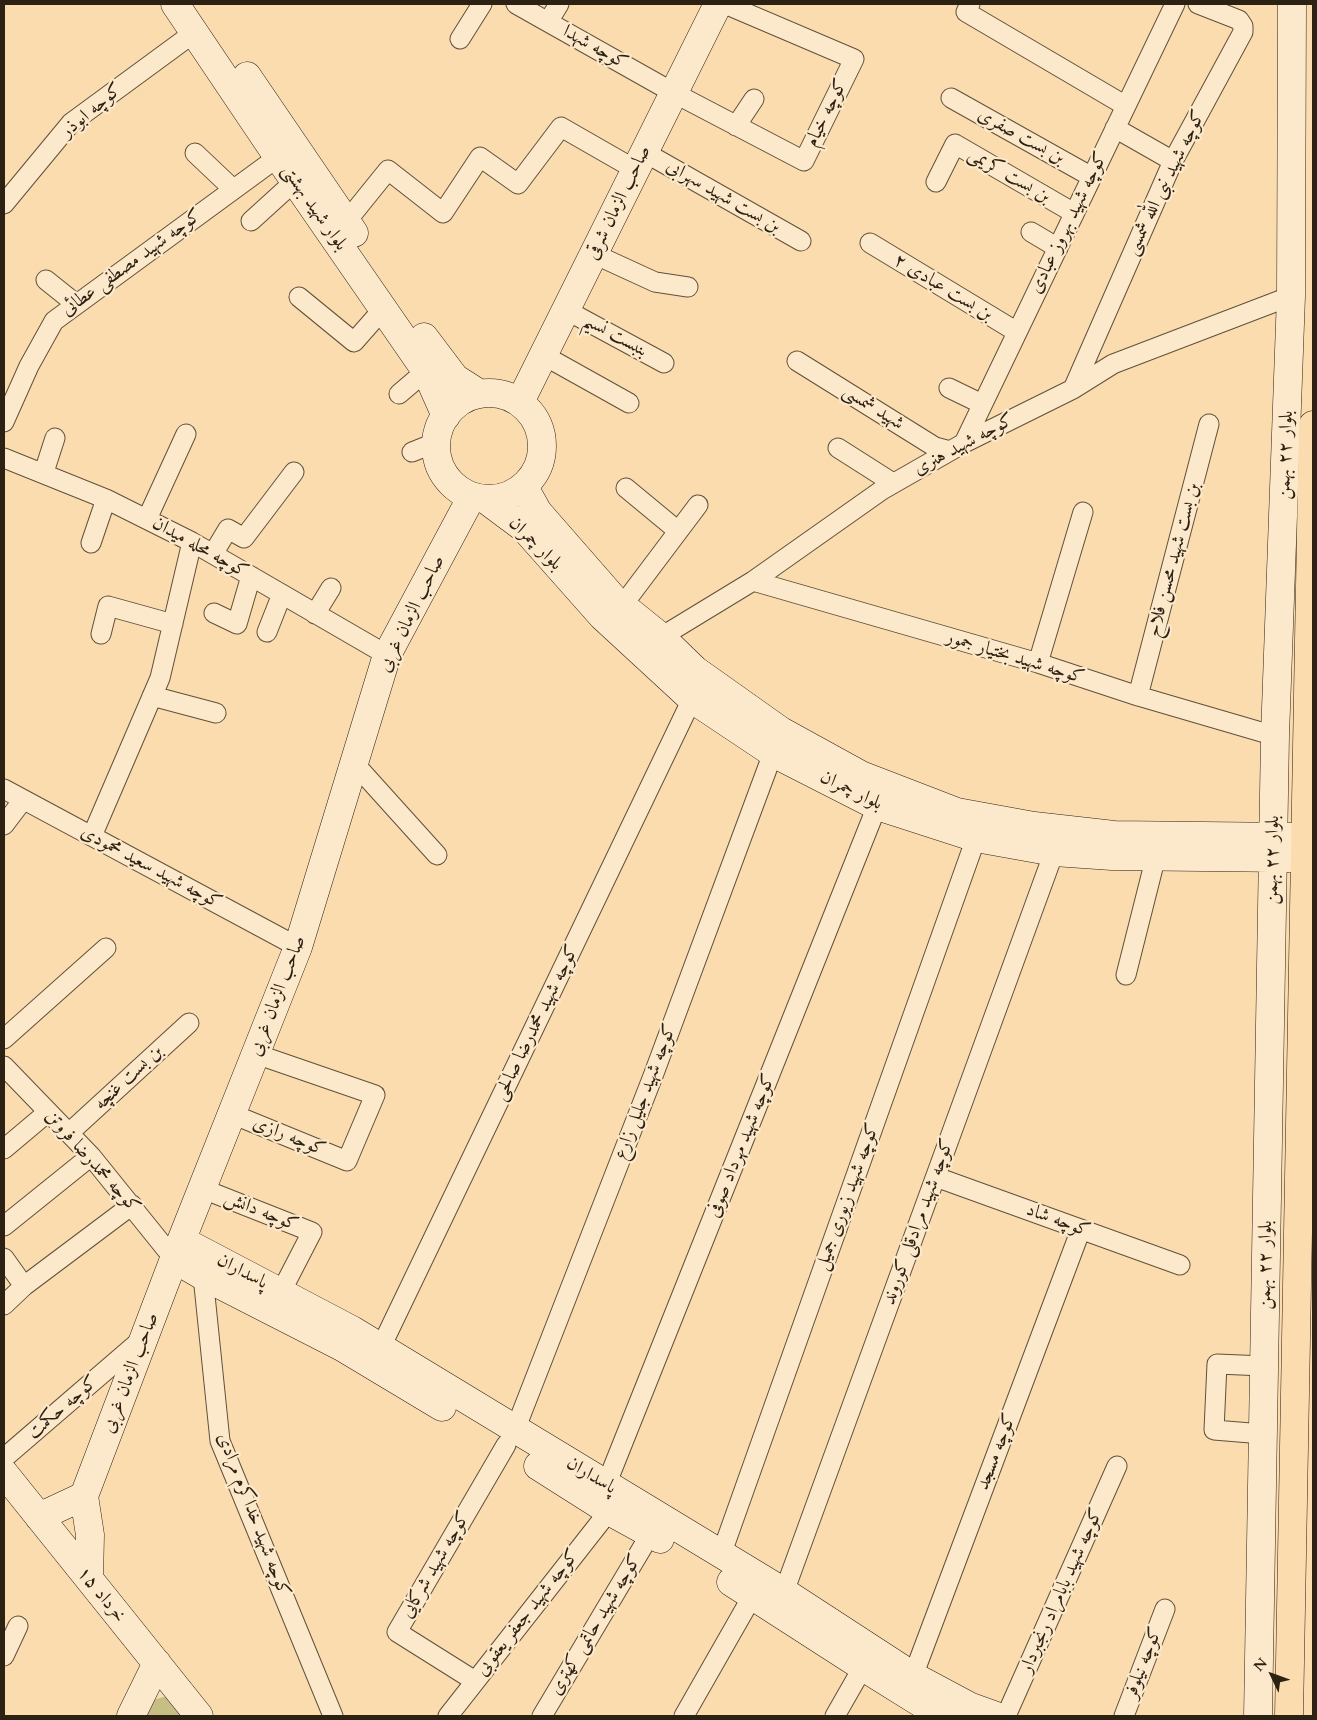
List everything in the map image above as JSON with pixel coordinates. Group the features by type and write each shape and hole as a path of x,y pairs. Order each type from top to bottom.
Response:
{"main road":[{"name":"بلوار شهید بهشتی","path":"175,4 426,371 446,416"},
{"name":"بلوار شهید بهشتی","path":"197,4 444,365 455,378 480,394"},
{"name":"صاحب الزمان شرقی","path":"520,402 718,4"},
{"name":"بلوار ۲۲ بهمن","path":"1258,1716 1273,848 1291,296 1292,4"},
{"path":"480,394 501,394 520,402 538,423 542,436 542,450 536,470 524,487 499,499 478,498 459,490 449,481 437,456 424,447 446,416 461,402 480,394"},
{"name":"بلوار ۲۲ بهمن","path":"1289,1716 1309,848 1313,425"},
{"name":"بلوار چمران","path":"524,487 538,512 622,606 661,637 695,670 781,731 861,775 957,812 1034,826 1114,835 1273,848"},
{"name":"بلوار چمران","path":"478,498 524,528 602,616 692,699 773,753 877,806 976,838 1054,852 1156,856 1273,848 1309,848"},
{"name":"صاحب الزمان غربی","path":"84,1496 298,947 387,656 478,498"},
{"name":"پاسداران","path":"179,1250 203,1276 342,1347 510,1437"},
{"name":"پاسداران","path":"179,1250 281,1292 382,1347 510,1437 607,1498 721,1555 784,1592 913,1676 971,1707 996,1716"},
{"name":"۱۵ خرداد","path":"4,1473 199,1716"},
{"path":"39,1517 84,1496 90,1535 89,1579"},
{"name":"پاسداران","path":"607,1498 651,1534 753,1595 929,1708 948,1716"},
{"path":"131,1716 157,1663"}],"street":[{"path":"460,39 482,4"},
{"name":"کوچه شهدا","path":"516,4 674,93"},
{"path":"548,22 559,4"},
{"name":"کوچه خیام","path":"674,93 804,162 854,59 724,4"},
{"path":"970,4 966,12 1126,106"},
{"name":"کوچه شهید بهروز عبادی","path":"957,447 982,404 1175,4"},
{"name":"کوچه شهید نبی الله شمسی","path":"1073,389 1173,161 1243,32 1244,26 1239,20 1198,4"},
{"name":"کوچه ابوذر","path":"4,204 71,123 195,32"},
{"name":"بن بست صفری","path":"951,98 1092,176"},
{"path":"736,126 754,99"},
{"name":"بن بست شهید سهرابی","path":"346,222 388,170 443,214 480,157 518,184 561,127 640,161 801,242"},
{"path":"1115,128 1173,161"},
{"name":"بن بست کریمی","path":"936,182 955,144 1074,213"},
{"path":"195,153 233,189"},
{"name":"کوچه شهید مصطفی عطائی","path":"4,422 29,366 54,321 278,157"},
{"path":"251,221 295,182"},
{"path":"1031,232 1058,248"},
{"name":"بن بست عبادی ۲","path":"870,243 1017,332"},
{"path":"594,254 655,282 688,288"},
{"path":"46,280 76,304"},
{"name":"کوچه شهید هنری","path":"661,637 753,581 893,483 957,447 1073,389 1114,364 1291,296"},
{"path":"299,297 354,342 383,309"},
{"name":"بنبست نسیم","path":"566,310 664,362"},
{"path":"544,355 629,403"},
{"name":"شهید شمسی","path":"797,361 935,447 957,447"},
{"path":"399,394 426,371"},
{"path":"949,388 982,404"},
{"name":"بن بست شهید محسن فلاح","path":"1138,696 1209,424"},
{"path":"147,519 186,434"},
{"path":"44,472 55,438"},
{"path":"838,448 893,483"},
{"name":"کوچه محله میدان","path":"4,458 44,472 106,499 192,542 387,656"},
{"path":"213,554 228,528 244,538 294,472"},
{"path":"626,488 678,531"},
{"path":"91,542 106,499"},
{"path":"622,606 698,505"},
{"path":"1038,663 1083,512"},
{"path":"92,836 160,678 192,542"},
{"path":"214,613 237,624 251,576"},
{"name":"کوچه شهید بختیار جمور","path":"753,581 1038,663 1138,696 1276,736"},
{"path":"315,614 331,588"},
{"path":"267,632 282,594"},
{"path":"101,634 108,606 173,624"},
{"path":"152,696 216,713"},
{"name":"کوچه شهید محمدرضا صالحی","path":"382,1347 692,699"},
{"name":"کوچه شهید جلیل زارع","path":"510,1437 653,1076 773,753"},
{"path":"354,763 437,855"},
{"name":"کوچه شهید سعید محمودی","path":"4,789 298,947"},
{"path":"4,825 23,800"},
{"name":"کوچه شهید مهرداد صوفی","path":"607,1498 877,806"},
{"name":"کوچه شهید زیوری جمیل","path":"721,1555 976,838"},
{"name":"کوچه شهید مرادقلی کوروند","path":"784,1592 1054,852"},
{"path":"1126,975 1156,856"},
{"path":"4,1039 106,948"},
{"name":"بن بست غنچه","path":"69,1133 189,1023"},
{"name":"کوچه رازی","path":"232,1114 346,1161 375,1096 256,1054"},
{"name":"کوچه محمدرضا فروتن","path":"4,1068 91,1156 132,1204 179,1250"},
{"path":"4,1149 48,1112"},
{"path":"4,1226 91,1156"},
{"name":"کوچه شاد","path":"936,1177 1180,1265"},
{"name":"کوچه دانش","path":"203,1189 312,1232 281,1292"},
{"path":"4,1305 24,1286 132,1204"},
{"name":"کوچه مسجد","path":"913,1676 1081,1229"},
{"path":"4,1258 24,1286"},
{"name":"کوچه شهید خداکرم مرادی","path":"203,1276 220,1441 333,1716"},
{"name":"کوچه حکمت","path":"4,1458 144,1338"},
{"path":"1263,1434 1214,1430 1217,1364 1264,1366"},
{"name":"کوچه شهید شرکایی","path":"474,1681 397,1632 510,1437"},
{"name":"کوچه شهید بابامراد رنجبردار","path":"1006,1716 1117,1466"},
{"name":"کوچه شهید جعفر یعقوبی","path":"448,1716 607,1498"},
{"name":"کوچه شهید حاتمی کهتری","path":"542,1716 651,1534"},
{"path":"684,1716 753,1595"},
{"name":"کوچه نیلوفر","path":"1124,1716 1164,1609"},
{"path":"4,1656 18,1626"},
{"path":"835,1716 863,1667"}],"shaded area":[{"path":"171,1695 188,1716 137,1716 153,1700"}]}
